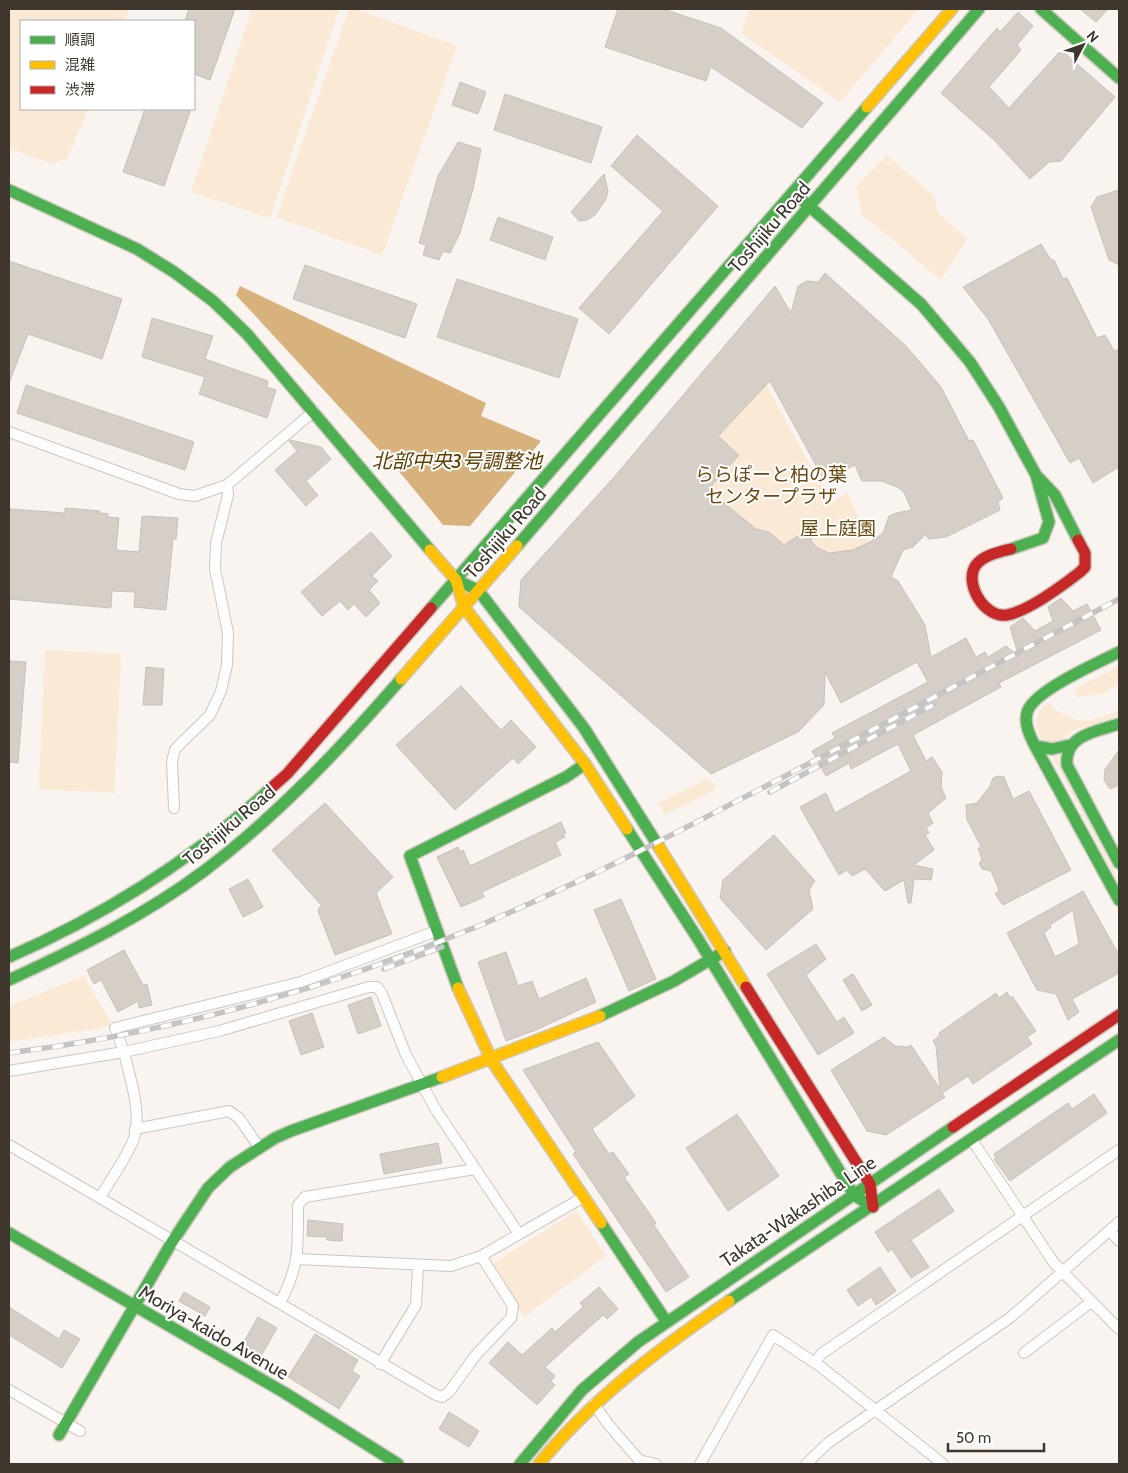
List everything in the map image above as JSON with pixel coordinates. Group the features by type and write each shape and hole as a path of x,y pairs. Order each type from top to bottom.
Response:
{"street":[{"name":"Toshijiku Road","path":"9,957 81,924 124,900 188,857 251,808 300,760 952,9"},
{"name":"Toshijiku Road","path":"9,980 88,943 134,917 204,871 282,806 355,732 979,9"},
{"path":"1041,9 1119,78"},
{"path":"9,190 137,249 192,284 236,322 314,411 456,580 464,607 585,764 710,961 854,1195 873,1207"},
{"path":"793,192 921,304 950,337 984,382 1036,475 1049,522 1043,538 1024,548 1002,550 992,554 976,568 972,575 973,586 980,601 986,608 999,615 1007,615 1078,576 1085,567 1085,553 1055,495 1036,475"},
{"path":"9,432 179,494 195,496 227,485 314,411"},
{"path":"174,808 172,762 175,749 210,715 222,691 227,665 228,633 215,569 216,543 228,495 227,485"},
{"path":"456,580 478,590 584,728 870,1184 873,1207"},
{"path":"1119,652 1033,701 1024,717 1035,746 1119,900"},
{"path":"1035,746 1052,749 1070,745 1082,736 1119,724"},
{"path":"1070,745 1065,755 1067,765 1119,863"},
{"path":"585,764 566,777 410,856 436,931 473,1023 492,1061 666,1321"},
{"path":"100,1198 133,1140 135,1129 135,1102 124,1052 115,1028 301,982 436,931"},
{"path":"59,1435 172,1242 208,1188 230,1167 259,1147 291,1131 492,1061 623,1008 725,952"},
{"path":"9,1071 124,1052 220,1031 369,987 377,987 382,994 406,1055 451,1135 519,1234"},
{"name":"Takata-Wakashiba Line","path":"520,1464 582,1390 610,1364 666,1321 1119,1016"},
{"name":"Takata-Wakashiba Line","path":"539,1464 570,1427 622,1378 676,1338 1119,1040"},
{"path":"135,1129 229,1111 239,1118 259,1147"},
{"path":"972,1140 1062,1273 1119,1329"},
{"path":"9,1145 172,1242 280,1303 380,1364 442,1397 449,1392 475,1356 511,1318 513,1306 481,1256"},
{"path":"815,1363 821,1354 1119,1150"},
{"path":"280,1303 290,1283 298,1259 298,1206 300,1200 305,1197 475,1169"},
{"path":"298,1259 418,1266 451,1266 481,1256 582,1198"},
{"path":"806,1464 828,1443 1003,1322 1119,1222"},
{"path":"1110,1231 1119,1241"},
{"name":"Moriya-kaido Avenue","path":"9,1233 324,1417 398,1464"},
{"path":"380,1364 416,1305 418,1266"},
{"path":"1024,1353 1091,1302"},
{"path":"700,1464 773,1335 815,1363 943,1464"},
{"path":"9,1390 80,1431"},
{"path":"594,1404 608,1424 640,1460 656,1464"}],"green space":[{"path":"18,9 129,9 124,20 20,20 20,110 88,110 67,159 51,164 9,148 9,12"},
{"path":"252,9 339,9 270,218 191,192"},
{"path":"349,9 356,9 457,46 382,255 276,217"},
{"path":"750,9 919,9 840,102 741,33"},
{"path":"887,155 935,197 937,212 967,239 941,280 861,214 857,186"},
{"name":"ららぽーと柏の葉 センタープラザ","path":"766,385 831,503 847,492 870,542 844,552 823,551 817,548 811,536 811,528 784,545 769,532 756,529 708,490 740,454 718,436"},
{"path":"45,650 121,654 114,793 39,789"},
{"path":"1119,666 1119,684 1101,694 1078,697 1075,692 1078,687"},
{"path":"1046,703 1074,719 1090,720 1119,710 1119,716 1074,730 1062,741 1047,744 1042,740 1037,730 1037,718"},
{"path":"1057,753 1060,767 1119,880 1119,885 1052,756"},
{"path":"707,779 716,784 713,791 665,815 658,803"},
{"path":"84,976 113,1026 9,1042 9,1006"},
{"path":"576,1211 606,1256 524,1317 492,1269 494,1263"}],"water":[{"name":"北部中央3号調整池","path":"240,286 486,403 481,416 541,441 470,526 443,525 403,476 236,295"}],"building":[{"path":"189,9 235,9 210,80 195,74 195,20 185,20"},
{"path":"618,9 663,9 721,28 823,103 802,128 711,67 706,81 605,47"},
{"path":"1080,9 1108,9 1096,22"},
{"path":"1018,12 1033,26 1017,45 1021,50 989,87 1009,108 1061,50 1115,97 1061,161 1049,162 1030,179 994,140 941,93 997,28 1000,32"},
{"path":"460,82 486,92 478,114 452,105"},
{"path":"505,94 602,127 591,163 494,130"},
{"path":"145,110 191,110 164,186 123,172"},
{"path":"637,135 718,206 609,334 579,308 663,211 611,166"},
{"path":"458,142 481,149 473,189 460,233 450,253 443,251 439,260 423,255 426,245 419,243 438,176"},
{"path":"604,174 608,191 606,199 595,215 587,220 579,221 571,212"},
{"path":"1119,190 1119,265 1109,260 1091,207 1097,197"},
{"path":"498,217 553,237 545,260 490,240"},
{"path":"1041,244 1051,260 1054,260 1063,279 1067,278 1097,338 1105,335 1114,351 1119,349 1119,467 1093,483 1079,458 1070,463 988,319 963,287"},
{"path":"9,261 122,299 102,359 28,334 9,383"},
{"path":"305,265 417,304 405,338 293,299"},
{"path":"825,273 906,346 941,387 969,441 973,440 1003,498 998,502 1000,510 946,537 929,539 925,535 913,547 903,550 891,577 898,581 925,625 931,657 966,638 976,657 985,652 988,657 1006,646 1019,657 1010,627 1023,618 1035,631 1053,621 1048,607 1061,598 1073,611 1087,604 1101,630 999,683 1001,687 913,735 926,761 932,757 942,772 941,787 946,798 928,813 933,823 926,828 929,833 925,835 934,850 914,865 933,869 931,880 914,879 911,903 908,903 904,880 885,891 865,869 852,876 847,870 839,875 800,807 826,793 835,813 911,771 898,744 851,769 849,763 826,776 812,751 835,738 832,733 928,682 917,662 841,703 825,672 824,705 798,732 711,774 519,607 521,580 615,476 775,286 791,313 798,286 807,281 818,282","holes":["770,381 824,480 855,465 862,481 882,481 903,491 912,510 889,516 883,533 870,542 853,550 829,553 817,548 812,542 809,529 784,545 769,532 756,529 708,490 739,455 718,436"]},
{"path":"457,279 578,319 559,378 437,337"},
{"path":"152,318 213,336 205,359 268,381 267,387 276,390 267,418 199,394 205,377 142,357"},
{"path":"26,385 194,442 185,470 17,413"},
{"path":"290,440 321,447 331,459 306,481 318,495 306,506 275,470 297,451"},
{"path":"65,508 100,511 100,513 108,514 108,517 119,518 116,550 139,552 142,516 178,518 176,539 173,539 166,610 134,607 135,592 112,591 111,608 9,599 9,509 65,513"},
{"path":"371,532 392,556 372,576 378,581 369,590 380,603 366,617 354,604 348,610 340,601 322,616 301,592"},
{"path":"9,661 26,662 18,763 9,762"},
{"path":"146,667 164,669 162,705 143,705"},
{"path":"461,686 501,730 511,720 536,747 518,764 513,758 455,810 396,745"},
{"path":"1119,750 1119,785 1110,789 1104,780 1105,769"},
{"path":"998,776 1004,777 1013,799 1029,791 1071,870 1003,905 995,894 999,890 991,871 982,869 979,863 982,860 978,848 982,848 967,820 966,805 977,803 990,786 993,778"},
{"path":"325,803 393,877 376,893 392,934 335,955 318,911 321,905 272,850"},
{"path":"561,822 566,833 563,834 565,837 555,842 561,855 482,892 484,897 461,907 437,857 458,847 460,852 463,850 470,866"},
{"path":"774,835 815,881 809,890 813,909 766,950 720,898 723,880"},
{"path":"248,879 263,907 243,917 229,889"},
{"path":"1083,891 1119,955 1119,973 1072,999 1079,1012 1068,1020 1056,994 1037,990 1007,933","holes":["1073,910 1079,944 1055,957 1044,933 1051,927 1050,925"]},
{"path":"621,899 656,979 629,991 594,910"},
{"path":"816,944 826,959 806,975 837,1022 844,1017 854,1033 818,1055 767,974"},
{"path":"124,950 143,985 147,984 152,1005 139,1008 138,1001 118,1012 101,980 94,984 87,970"},
{"path":"506,952 518,986 532,981 539,999 586,978 596,1002 536,1030 506,1041 478,962"},
{"path":"853,974 872,1005 862,1011 843,980"},
{"path":"1007,992 1010,998 1012,996 1036,1031 1027,1037 1032,1044 973,1084 968,1076 942,1093 945,1097 886,1135 867,1131 831,1070 884,1037 895,1046 908,1047 911,1045 940,1089 936,1046 933,1041 940,1035 939,1033 996,993 999,998"},
{"path":"371,997 381,1026 358,1034 348,1005"},
{"path":"312,1013 324,1047 301,1055 289,1021"},
{"path":"598,1042 635,1096 592,1129 609,1154 613,1152 629,1174 624,1177 656,1223 654,1225 689,1277 666,1292 573,1154 576,1152 523,1070"},
{"path":"1094,1094 1107,1113 1010,1181 994,1159 996,1158 994,1154 1068,1103 1072,1109"},
{"path":"737,1114 779,1176 728,1211 686,1148"},
{"path":"438,1143 442,1163 384,1174 380,1154"},
{"path":"939,1189 954,1211 911,1240 929,1267 911,1278 892,1249 888,1252 875,1232"},
{"path":"308,1220 343,1224 342,1241 327,1240 327,1237 307,1236"},
{"path":"880,1267 896,1291 876,1305 871,1297 858,1306 847,1290"},
{"path":"599,1287 618,1309 607,1319 603,1315 545,1367 555,1376 551,1381 555,1385 537,1405 489,1363 508,1342 522,1355 552,1328 555,1332 583,1307 580,1303"},
{"path":"184,1292 210,1307 205,1316 179,1301"},
{"path":"9,1307 59,1339 64,1330 80,1339 62,1368 9,1335"},
{"path":"258,1317 277,1328 257,1363 238,1352"},
{"path":"315,1334 358,1360 352,1371 360,1376 339,1409 288,1377"},
{"path":"449,1412 479,1431 469,1447 439,1429"}],"railway":[{"path":"9,1053 129,1034 247,1006 363,970 476,927 519,909 685,828 1119,599"},
{"path":"770,792 933,705"},
{"path":"384,969 442,947"}],"traffic: fast":[{"path":"517,546 979,9"},
{"path":"1041,9 1119,78"},
{"path":"431,608 867,107"},
{"path":"9,190 137,249 174,272 213,301 247,334 430,550"},
{"path":"793,192 921,304 970,362 999,407 1036,475 1049,522 1043,538 1011,549"},
{"path":"1036,475 1055,495 1078,540"},
{"path":"456,580 478,590 584,728 659,847"},
{"path":"1119,652 1053,687 1032,705 1026,717 1028,730 1035,746 1119,900"},
{"path":"9,980 84,944 134,917 204,871 283,804 332,756 401,679"},
{"path":"1119,724 1084,736 1076,741 1067,755 1067,765 1119,863"},
{"path":"1035,746 1052,749 1070,745"},
{"path":"458,988 410,856 566,777 585,764"},
{"path":"9,957 79,923 146,884 210,839 270,789"},
{"path":"627,829 698,939 854,1195 873,1207"},
{"path":"600,1016 674,981 725,951"},
{"path":"729,1301 1119,1040"},
{"path":"59,1435 172,1242 208,1188 230,1167 275,1138 291,1131 442,1077"},
{"path":"520,1464 582,1390 638,1342 953,1127"},
{"path":"601,1223 666,1321"},
{"path":"9,1233 285,1393 398,1464"}],"traffic: slow":[{"path":"867,107 952,9"},
{"path":"401,679 517,546"},
{"path":"430,550 456,580 464,607 585,764 627,829"},
{"path":"659,847 746,987"},
{"path":"458,988 492,1061 601,1223"},
{"path":"442,1077 600,1016"},
{"path":"539,1464 604,1396 652,1356 729,1301"}],"traffic: jam":[{"path":"1011,549 992,554 983,559 976,565 973,572 972,581 978,598 984,606 999,615 1016,613 1025,609 1080,572 1085,567 1085,553 1078,540"},
{"path":"270,789 287,774 431,608"},
{"path":"746,987 870,1184 873,1207"},
{"path":"953,1127 1119,1015"}],"park label":[{"name":"屋上庭園","path":"838,528"}]}
